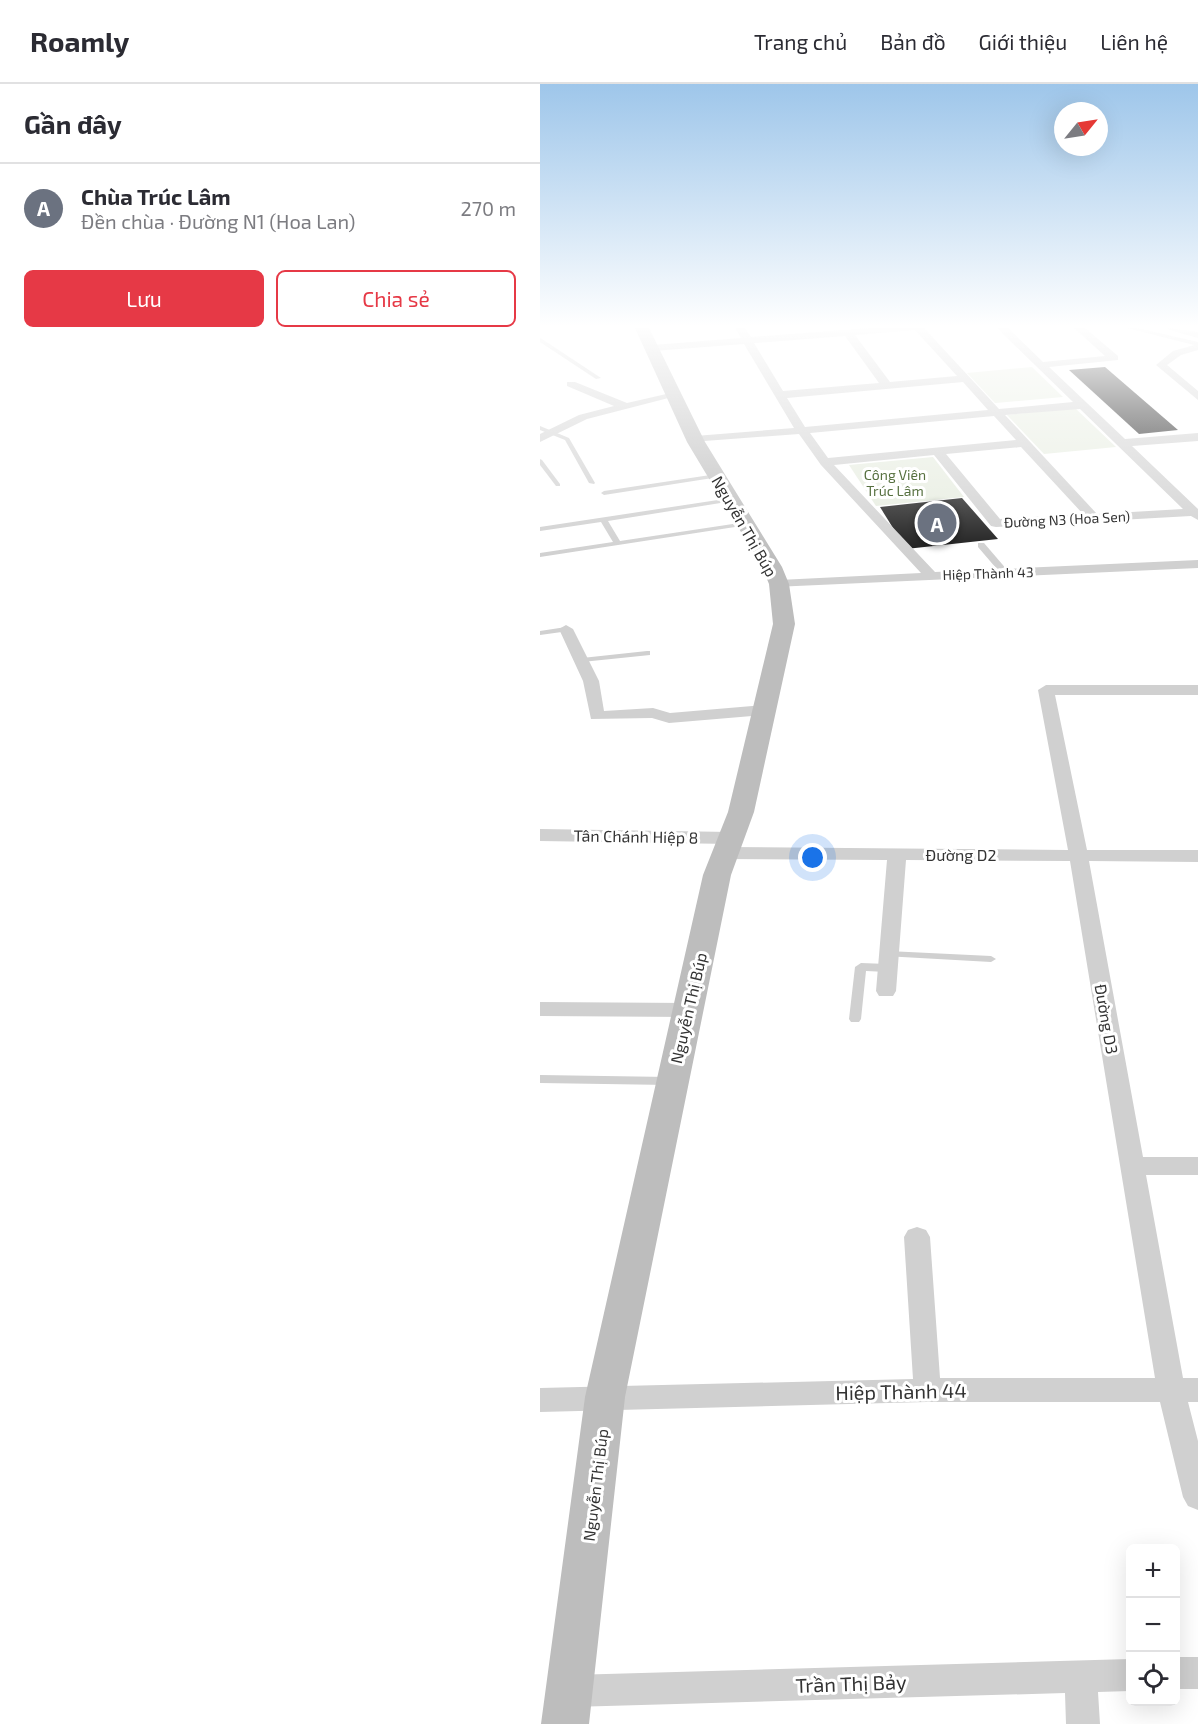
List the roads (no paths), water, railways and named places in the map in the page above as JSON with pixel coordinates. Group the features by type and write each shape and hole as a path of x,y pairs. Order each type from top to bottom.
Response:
{"street":[{"path":"620,405 626,407"},
{"path":"545,436 583,417 636,405"},
{"name":"Nguyễn Thị Búp","path":"565,1724 571,1691 605,1398 717,875 741,812 784,624 779,584 772,567 693,437 679,405"},
{"path":"786,405 825,462 930,575"},
{"path":"989,405 1093,517"},
{"path":"693,437 1048,405"},
{"path":"1082,405 1196,514"},
{"path":"1122,443 1198,437"},
{"path":"825,462 1024,443"},
{"name":"Đường N3 (Hoa Sen)","path":"937,451 996,523 1196,514"},
{"name":"Hiệp Thành 43","path":"779,584 1198,564"},
{"path":"566,629 595,693 597,716 653,713 669,718 765,710"},
{"name":"Đường D3","path":"1198,690 1046,690 1078,855 1171,1390 1198,1497"},
{"name":"Tân Chánh Hiệp 8","path":"540,835 728,845"},
{"name":"Đường D2","path":"728,845 897,854 1198,856"},
{"path":"886,991 897,854"},
{"path":"540,1009 688,1010"},
{"path":"1132,1166 1198,1166"},
{"path":"917,1237 927,1390"},
{"name":"Hiệp Thành 44","path":"540,1400 927,1390 1198,1390"},
{"path":"1180,1673 1198,1672"},
{"name":"Trần Thị Bảy","path":"571,1691 1126,1675"},
{"path":"1081,1676 1083,1724"}],"lane":[{"path":"540,428 545,436 567,439 592,483"},
{"path":"540,461 558,485"},
{"path":"604,493 731,500"},
{"path":"540,529 731,500"},
{"path":"540,555 618,544 731,500"},
{"path":"603,519 618,544"},
{"path":"981,545 1005,573"},
{"path":"540,633 566,629"},
{"path":"582,660 647,653"},
{"path":"855,1019 861,967 887,961 991,959"},
{"path":"540,1078 672,1081"}],"place":[{"name":"Chùa Trúc Lâm","path":"937,523"}],"park label":[{"name":"Công Viên Trúc Lâm","path":"895,482"}]}
